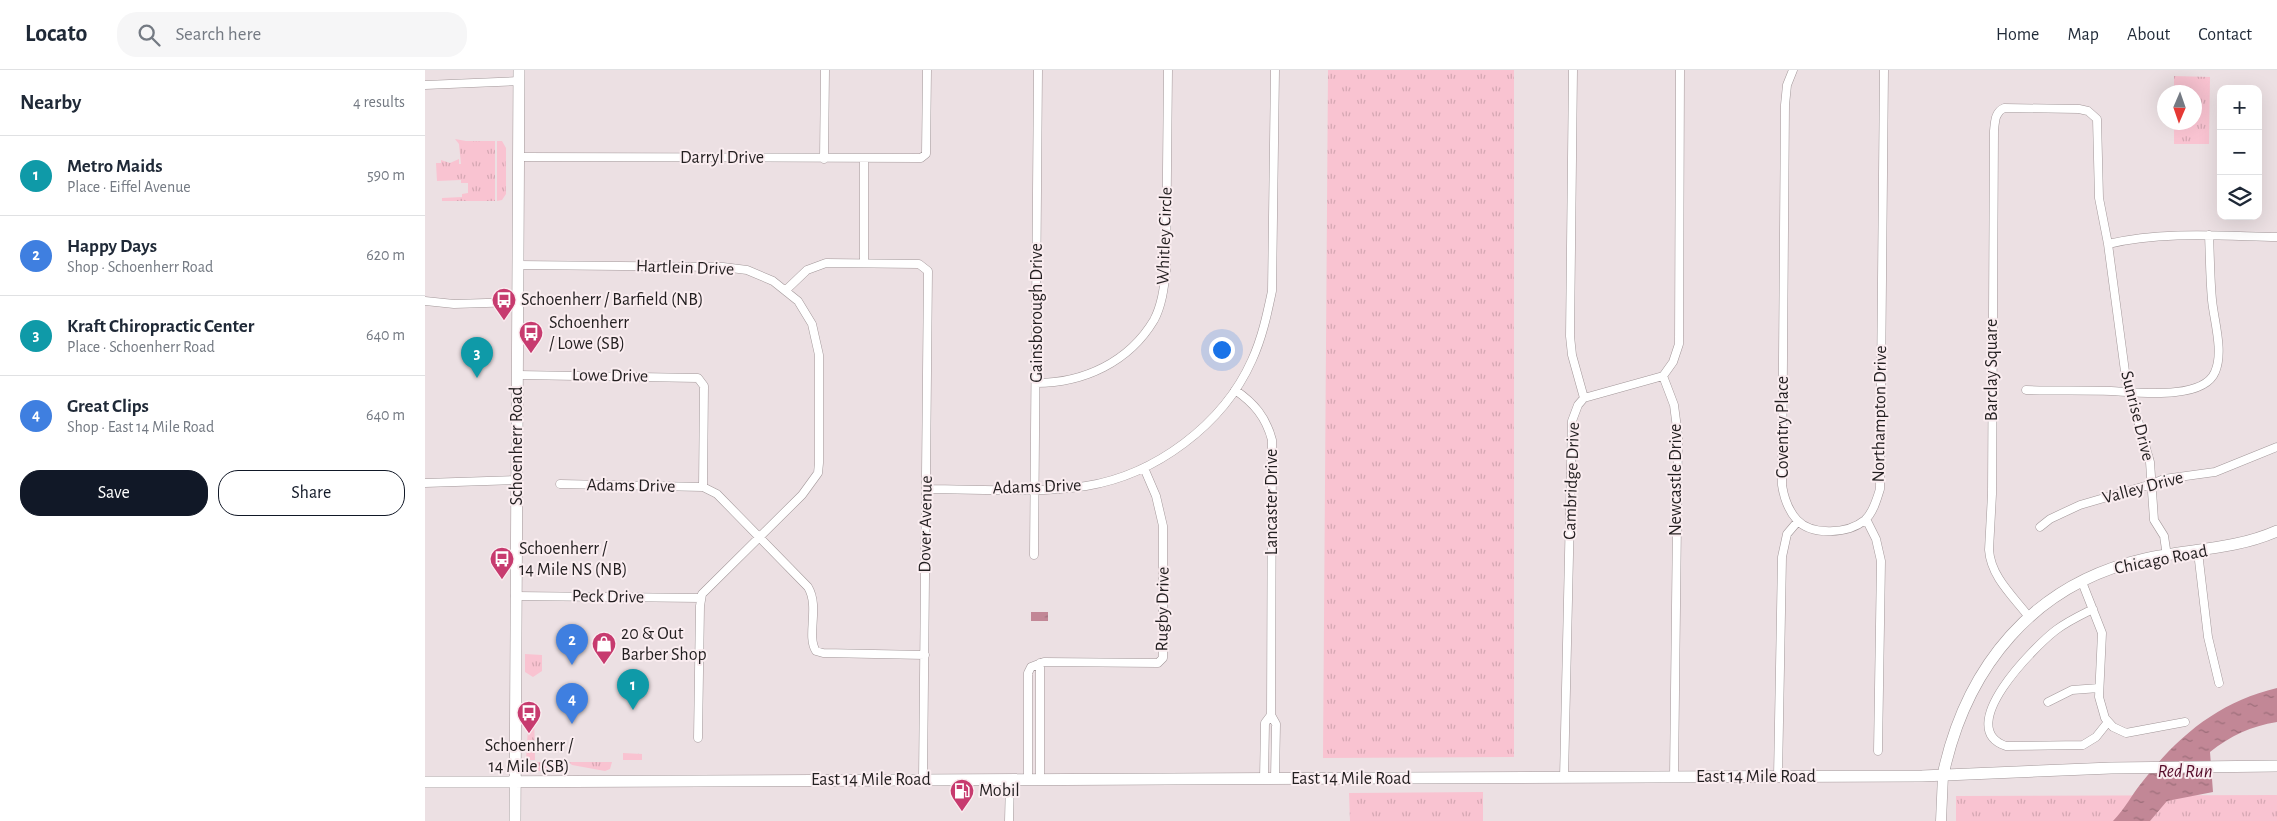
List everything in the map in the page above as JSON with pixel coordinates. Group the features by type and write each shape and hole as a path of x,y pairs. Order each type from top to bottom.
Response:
{"main road":[{"name":"Schoenherr Road","path":"515,821 519,76"},
{"name":"Chicago Road","path":"1943,775 1959,718 1975,685 1997,650 2029,617 2054,597 2082,582 2124,564 2242,544 2277,531"},
{"name":"East 14 Mile Road","path":"425,782 1943,775 2142,767 2277,766"}],"street":[{"path":"825,70 825,158"},
{"name":"Darryl Drive","path":"519,157 918,159 924,156 927,70"},
{"name":"Gainsborough Drive","path":"1034,556 1038,70"},
{"name":"Whitley Circle","path":"1036,383 1074,380 1109,364 1135,344 1154,319 1164,288 1166,271 1168,70"},
{"path":"1235,390 1257,349 1272,291 1275,70"},
{"name":"Cambridge Drive","path":"1564,778 1573,420 1578,405 1584,398 1572,355 1570,336 1573,70"},
{"path":"1584,398 1663,376 1673,362 1679,344 1680,70"},
{"name":"Coventry Place","path":"1793,70 1787,85 1785,105 1782,485 1787,505 1798,521"},
{"name":"Northampton Drive","path":"1866,519 1878,498 1881,479 1884,70"},
{"path":"425,84 519,76"},
{"name":"Sunrise Drive","path":"1999,110 2004,108 2079,109 2094,114 2097,123 2099,198 2108,244 2129,393 2145,445 2152,484 2155,520 2165,538 2167,556"},
{"name":"Barclay Square","path":"1999,110 1994,131 1992,484 1989,550 1990,559 1997,577 2029,617"},
{"path":"785,290 797,277 819,264 864,263 864,158"},
{"path":"2108,244 2139,238 2209,235 2277,237"},
{"path":"2026,390 2129,393 2140,395 2190,389 2209,381 2215,373 2218,352 2211,295 2209,235"},
{"name":"Dover Avenue","path":"864,263 919,264 927,268 929,276 923,780"},
{"name":"Hartlein Drive","path":"518,265 734,268 762,275 785,290 806,313 819,346 818,473 811,485 705,591 701,598"},
{"path":"425,301 454,304 518,302"},
{"name":"Lowe Drive","path":"518,375 685,377 701,380 704,386 703,487"},
{"name":"Newcastle Drive","path":"1663,376 1674,405 1678,436 1674,777"},
{"name":"Adams Drive","path":"927,489 1035,490 1088,486 1144,468 1196,433 1213,418 1235,390"},
{"name":"Lancaster Drive","path":"1235,390 1258,408 1269,428 1272,440 1271,715 1276,724 1270,779"},
{"name":"Valley Drive","path":"2039,528 2050,519 2080,505 2164,479 2215,472 2277,447"},
{"name":"Rugby Drive","path":"1040,663 1154,663 1163,658 1163,526 1156,496 1144,468"},
{"path":"425,483 517,480"},
{"name":"Adams Drive","path":"560,484 703,487"},
{"path":"703,487 717,494 811,592 814,602 814,644 817,651 823,654 925,655"},
{"path":"1778,776 1782,557 1785,539 1798,521 1814,529 1836,531 1855,526 1866,519 1876,539 1881,561 1878,751"},
{"path":"2198,552 2208,637 2219,683"},
{"path":"2082,582 2102,633 2103,643 2099,688 2100,707 2108,722 2119,732 2126,733 2185,722"},
{"name":"Peck Drive","path":"515,596 701,598"},
{"path":"698,738 701,598"},
{"path":"2093,608 2057,630 2026,658 1993,707 1987,723 1988,730 1996,743 2006,746 2074,746 2089,742 2108,722"},
{"path":"1040,663 1034,780 1029,673 1031,667 1040,663"},
{"path":"2048,702 2073,690 2099,688"},
{"path":"1941,821 1943,775"},
{"path":"1009,821 1010,780"}],"green space":[{"path":"1328,70 1514,70 1514,757 1323,758"},
{"path":"2174,76 2210,77 2209,144 2174,144 2174,130 2202,130 2202,85 2174,85"},
{"path":"455,139 495,141 495,201 442,201 442,198 462,197 462,194 468,193 468,183 461,183 461,180 437,181 436,163 441,163 441,160 450,163 459,159 459,164 461,164 459,144"},
{"path":"497,141 502,141 506,148 506,194 502,200 497,201"},
{"path":"525,654 542,655 542,671 533,677 525,672"},
{"path":"534,708 535,760 526,760 529,712"},
{"path":"623,753 642,754 642,760 623,760"},
{"path":"537,762 558,762 556,768 552,771 537,771"},
{"path":"569,762 612,762 610,769 605,771 572,765"},
{"path":"1483,792 1483,821 1350,821 1349,793"},
{"path":"2277,795 2277,821 1956,821 1956,796"}],"water":[{"path":"1031,612 1048,612 1048,621 1031,621"},
{"name":"Red Run","path":"2277,688 2277,722 2241,732 2210,752 2213,792 2167,801 2150,821 2113,821 2157,764 2202,722 2237,702"}],"place":[{"name":"Schoenherr / Barfield (NB)","path":"504,321"},
{"name":"Schoenherr / Lowe (SB)","path":"531,354"},
{"name":"Kraft Chiropractic Center","path":"477,378"},
{"name":"Schoenherr / 14 Mile NS (NB)","path":"502,580"},
{"name":"Happy Days","path":"572,665"},
{"name":"20 & Out Barber Shop","path":"604,665"},
{"name":"Metro Maids","path":"633,710"},
{"name":"Great Clips","path":"572,724"},
{"name":"Schoenherr / 14 Mile (SB)","path":"529,734"},
{"name":"Mobil","path":"962,812"}]}
